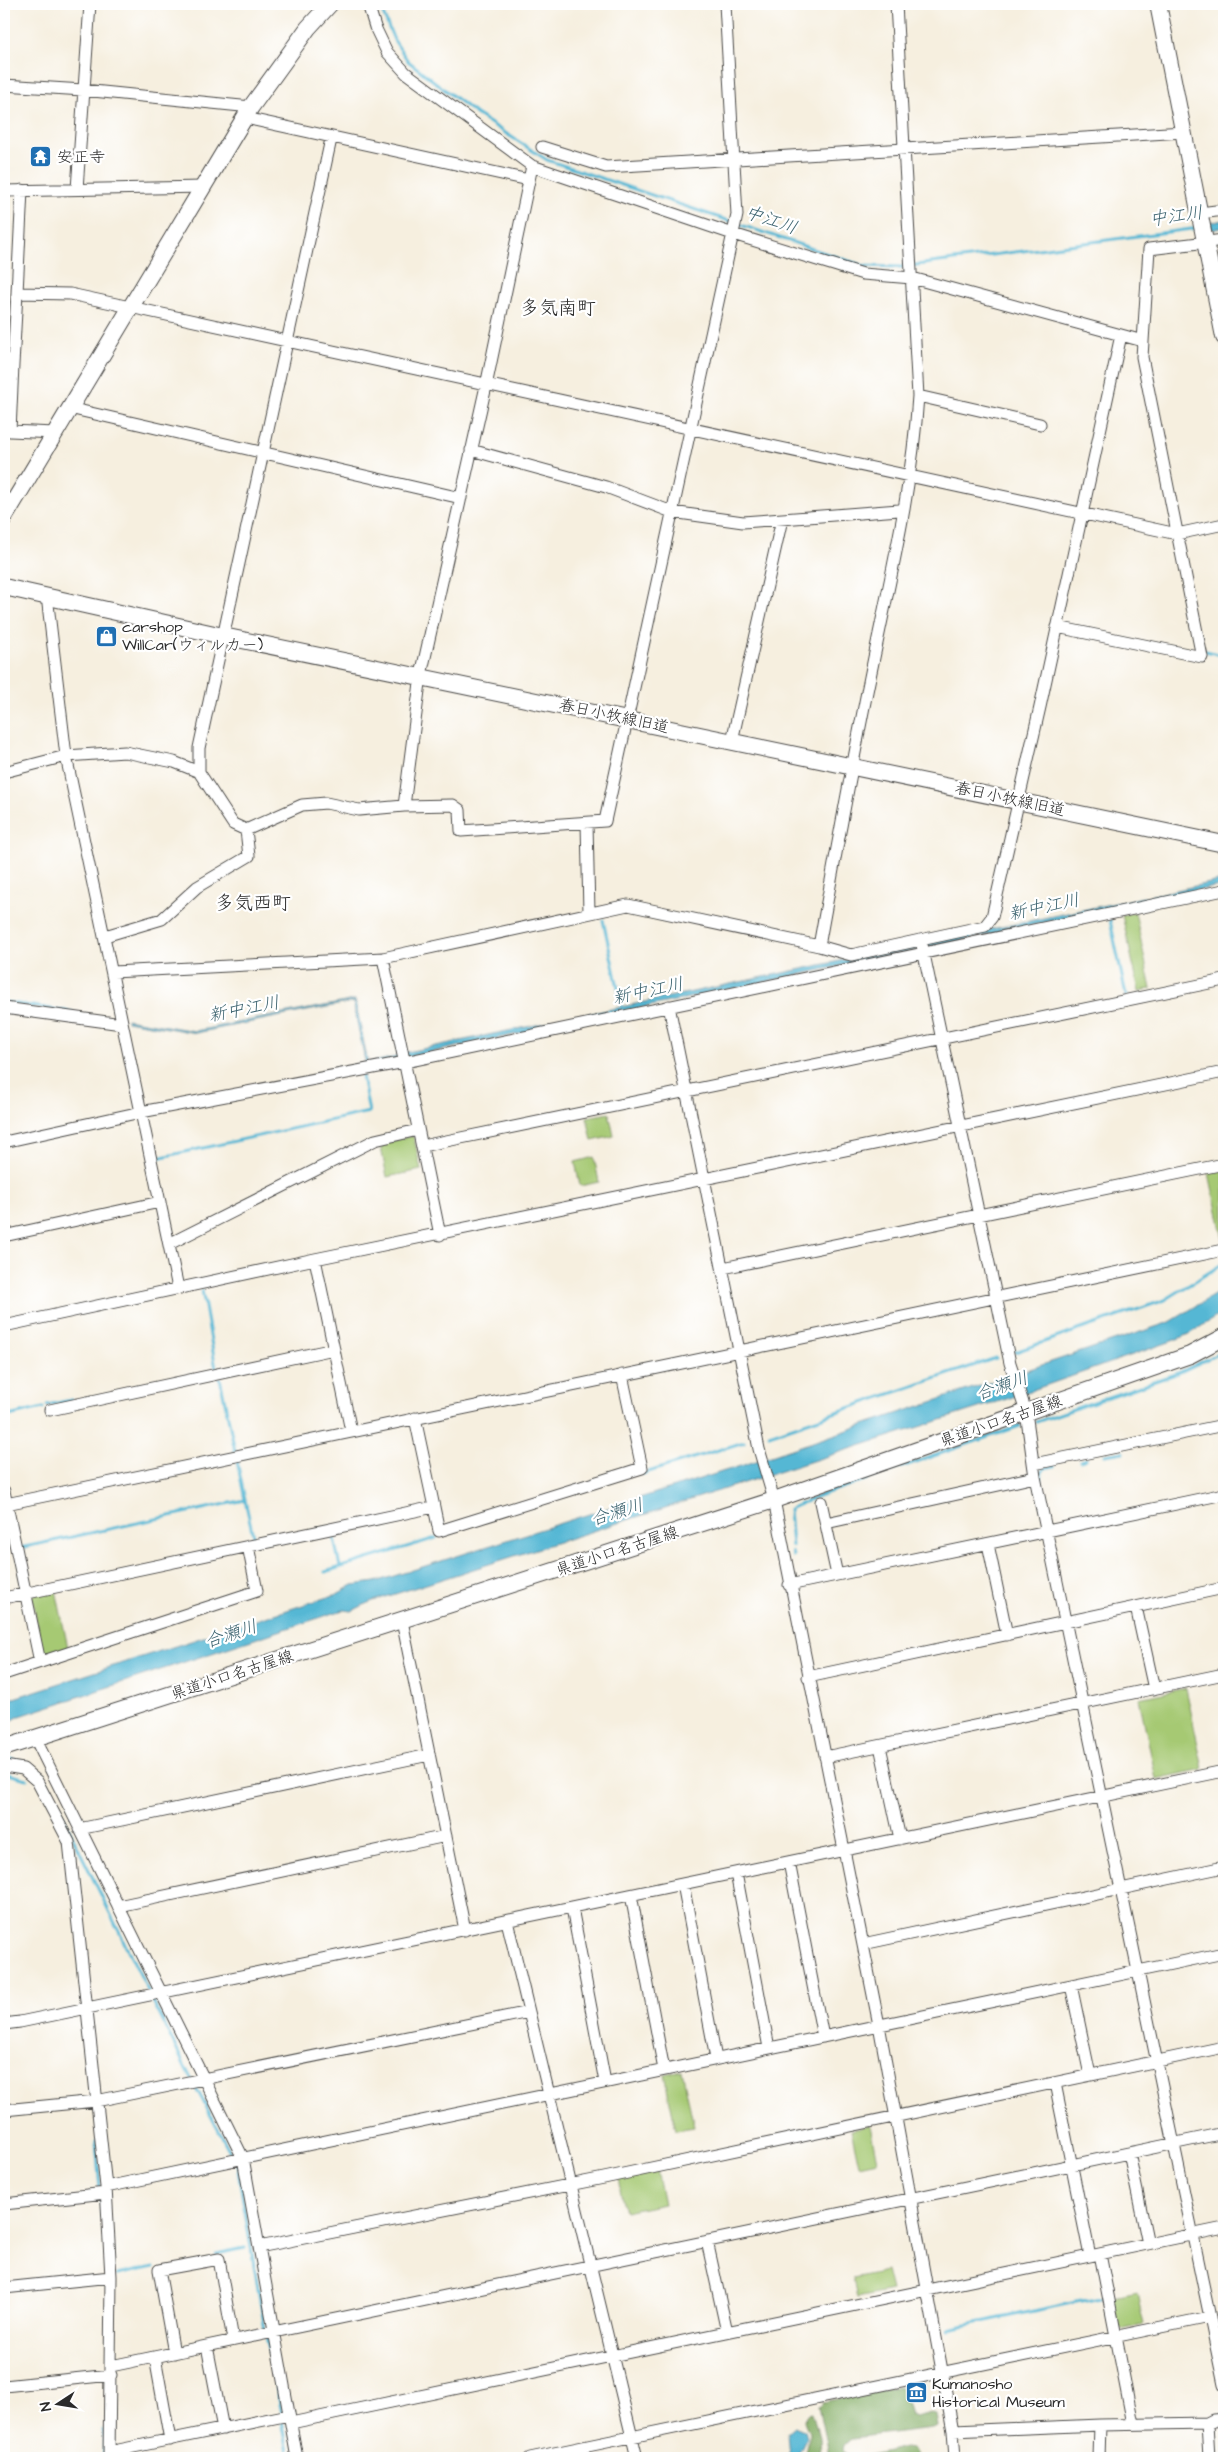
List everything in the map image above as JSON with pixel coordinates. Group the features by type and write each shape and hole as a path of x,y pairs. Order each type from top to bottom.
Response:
{"street":[{"path":"77,189 90,4"},
{"path":"4,518 248,113 308,28 330,4"},
{"path":"368,4 375,27 387,52 406,73 532,166 863,274 912,277 1142,341"},
{"path":"331,139 199,748 199,772 227,816 239,828 246,830 302,805 326,803 359,810 404,806 454,805 460,810 461,831 502,826 605,821 737,215 725,4"},
{"path":"819,946 916,439 918,396 912,251 896,4"},
{"path":"1158,4 1224,338"},
{"path":"4,85 83,90 248,113 331,139 529,180"},
{"path":"542,147 606,167 1184,132"},
{"path":"404,806 422,675 486,386 532,166"},
{"path":"4,190 203,187"},
{"path":"22,190 17,293 8,364 10,431 55,433"},
{"path":"1200,214 1224,210"},
{"path":"1058,627 1202,657 1142,357 1142,341 1150,249 1224,240"},
{"path":"17,293 70,294 910,478 1177,534 1224,524"},
{"path":"113,972 383,958 628,904 819,946 851,955 923,947 985,926 992,917 1058,627 1121,335"},
{"path":"918,396 1040,424"},
{"path":"69,408 461,498"},
{"path":"472,450 606,487 672,512 743,522 899,510"},
{"path":"732,741 782,518"},
{"name":"春日小牧線旧道","path":"4,587 223,636 422,675 1224,844"},
{"path":"47,596 66,756 178,1288"},
{"path":"4,772 66,756 125,752 174,762 199,772"},
{"path":"587,823 589,913"},
{"path":"105,936 162,919 198,887 249,856 246,830"},
{"path":"4,1142 404,1058 669,1006 923,947 1224,890"},
{"path":"923,947 996,1298 1012,1368 1024,1407 1046,1532 1138,1970 1172,2144 1210,2317 1221,2354 1224,2385"},
{"path":"383,958 440,1235"},
{"path":"422,1146 1224,980"},
{"path":"669,1006 760,1452 772,1494 879,2025 953,2432 955,2458"},
{"path":"4,1008 122,1024"},
{"path":"4,1326 315,1259 440,1235 1224,1072"},
{"path":"169,1244 375,1140 418,1130"},
{"path":"723,1268 1224,1164"},
{"path":"4,1236 160,1202"},
{"path":"6,1508 415,1418 1224,1250"},
{"path":"315,1259 351,1432"},
{"name":"県道小口名古屋線","path":"4,1748 402,1621 1024,1407 1190,1355 1224,1337"},
{"path":"50,1410 334,1350"},
{"path":"415,1418 439,1531 642,1468 622,1375"},
{"path":"1034,1464 1224,1425"},
{"path":"826,1523 1035,1477"},
{"path":"4,1491 6,1508 40,1662"},
{"path":"789,1585 1224,1494"},
{"path":"821,1502 837,1575"},
{"path":"4,1598 434,1507"},
{"path":"988,1544 1007,1635"},
{"path":"4,1674 257,1591 248,1546"},
{"path":"808,1677 1224,1588"},
{"path":"1136,1607 1154,1689"},
{"path":"402,1621 465,1930"},
{"path":"824,1757 1224,1674"},
{"path":"35,1738 118,1906 154,1994 237,2160 259,2247 269,2333 286,2418 297,2458"},
{"path":"880,1746 900,1838"},
{"path":"79,1828 429,1755"},
{"path":"4,1766 23,1769 37,1781 69,1842 106,2190 112,2277 109,2455 223,2429 614,2356 1224,2228"},
{"path":"4,2024 736,1874 1224,1771"},
{"path":"118,1906 446,1836"},
{"path":"789,1862 823,2037"},
{"path":"863,1944 1224,1868"},
{"path":"736,1874 769,2048"},
{"path":"684,1884 716,2059"},
{"path":"631,1895 664,2070"},
{"path":"572,1908 605,2082"},
{"path":"507,1921 614,2356 637,2458"},
{"path":"4,2204 106,2190 237,2160 1224,1953"},
{"path":"1071,1985 1090,2075"},
{"path":"4,2110 96,2101 197,2082 529,2012"},
{"path":"259,2247 572,2185 1224,2047"},
{"path":"1055,2083 1072,2164 1116,2337 1133,2424"},
{"path":"4,2386 111,2371 155,2357 233,2340 1072,2164 1224,2134"},
{"path":"1129,2153 1148,2244"},
{"path":"707,2241 727,2332"},
{"path":"174,2353 159,2270 219,2259 233,2340"},
{"path":"4,2288 112,2277"},
{"path":"530,2458 1210,2317"},
{"path":"207,2346 223,2429"},
{"path":"155,2357 170,2440"},
{"path":"953,2432 1100,2425 1207,2423 1213,2420 1224,2419"},
{"path":"1207,2423 1209,2458"},
{"path":"1100,2425 1100,2458"}],"green space":[{"path":"1135,912 1151,989 1139,991 1122,915"},
{"path":"609,1113 614,1136 592,1141 587,1117"},
{"path":"412,1136 421,1170 387,1177 380,1143"},
{"path":"594,1157 599,1182 580,1186 575,1162"},
{"path":"1224,1169 1224,1244 1209,1173"},
{"path":"56,1590 68,1648 47,1655 42,1654 32,1595"},
{"path":"1186,1688 1203,1769 1156,1779 1139,1698"},
{"path":"682,2070 694,2127 676,2130 664,2074"},
{"path":"870,2125 877,2162 859,2166 851,2129"},
{"path":"657,2170 664,2204 625,2212 618,2179"},
{"path":"886,2271 891,2291 857,2298 853,2278"},
{"path":"1137,2292 1144,2325 1123,2329 1118,2326 1113,2297"},
{"path":"899,2386 903,2388 911,2416 915,2418 931,2414 935,2415 937,2426 852,2438 844,2445 843,2451 849,2458 829,2458 818,2406 822,2402"},
{"path":"812,2413 819,2437 820,2458 800,2458 804,2457 809,2433 804,2421 808,2414"},
{"path":"905,2447 912,2448 915,2455 913,2458 858,2458"}],"water":[{"path":"1224,220 1224,227 1204,232 1203,224"},
{"path":"1224,880 1224,885 366,1066 353,1002 196,1033 127,1021 127,1019 195,1031 355,1000 368,1063 395,1057 398,1054"},
{"name":"合瀬川","path":"1224,1289 1224,1312 1189,1334 1175,1340 1010,1398 370,1602 352,1611 343,1610 20,1716 4,1725 4,1699 14,1698 337,1594 353,1585 375,1582 753,1462 1170,1322"},
{"path":"794,2426 804,2430 806,2438 796,2458 789,2456 787,2432"}],"waterway":[{"name":"中江川","path":"379,4 394,40 408,61 476,114 547,160 864,266 901,267 1199,228"},
{"path":"1206,651 1221,655 1224,671"},
{"path":"603,920 622,1006"},
{"path":"1110,920 1127,995"},
{"name":"新中江川","path":"4,1002 72,1012"},
{"path":"157,1158 369,1112 362,1076"},
{"path":"1015,1352 1165,1300 1224,1263"},
{"path":"202,1290 216,1369"},
{"path":"1036,1422 1178,1373 1224,1351"},
{"path":"769,1435 996,1358"},
{"path":"220,1378 235,1451"},
{"path":"47,1405 71,1400"},
{"path":"4,1417 43,1408"},
{"path":"792,1546 789,1509 821,1495 1020,1426"},
{"path":"642,1474 744,1442"},
{"path":"1105,1455 1123,1452"},
{"path":"1080,1461 1086,1459"},
{"path":"20,1548 245,1500 237,1461"},
{"path":"1041,1482 1041,1473 1045,1468 1054,1466"},
{"path":"245,1500 254,1540 257,1539"},
{"path":"333,1534 340,1567"},
{"path":"325,1572 436,1538"},
{"path":"792,1552 793,1557"},
{"path":"4,1758 21,1761 42,1774 191,2079"},
{"path":"4,1773 27,1779"},
{"path":"194,2084 237,2165 265,2330"},
{"path":"96,2142 100,2189"},
{"path":"101,2200 102,2218"},
{"path":"216,2254 245,2248"},
{"path":"117,2275 154,2267"},
{"path":"948,2329 1105,2296"},
{"path":"266,2336 282,2414"},
{"path":"282,2420 289,2458"},
{"path":"104,2431 104,2458"}],"place":[{"name":"安正寺","path":"41,157"},
{"name":"carshop WillCar(ウィルカー)","path":"106,636"},
{"name":"Kumanosho Historical Museum","path":"916,2393"}],"district":[{"name":"多気南町","path":"558,308"},
{"name":"多気西町","path":"253,903"}]}
